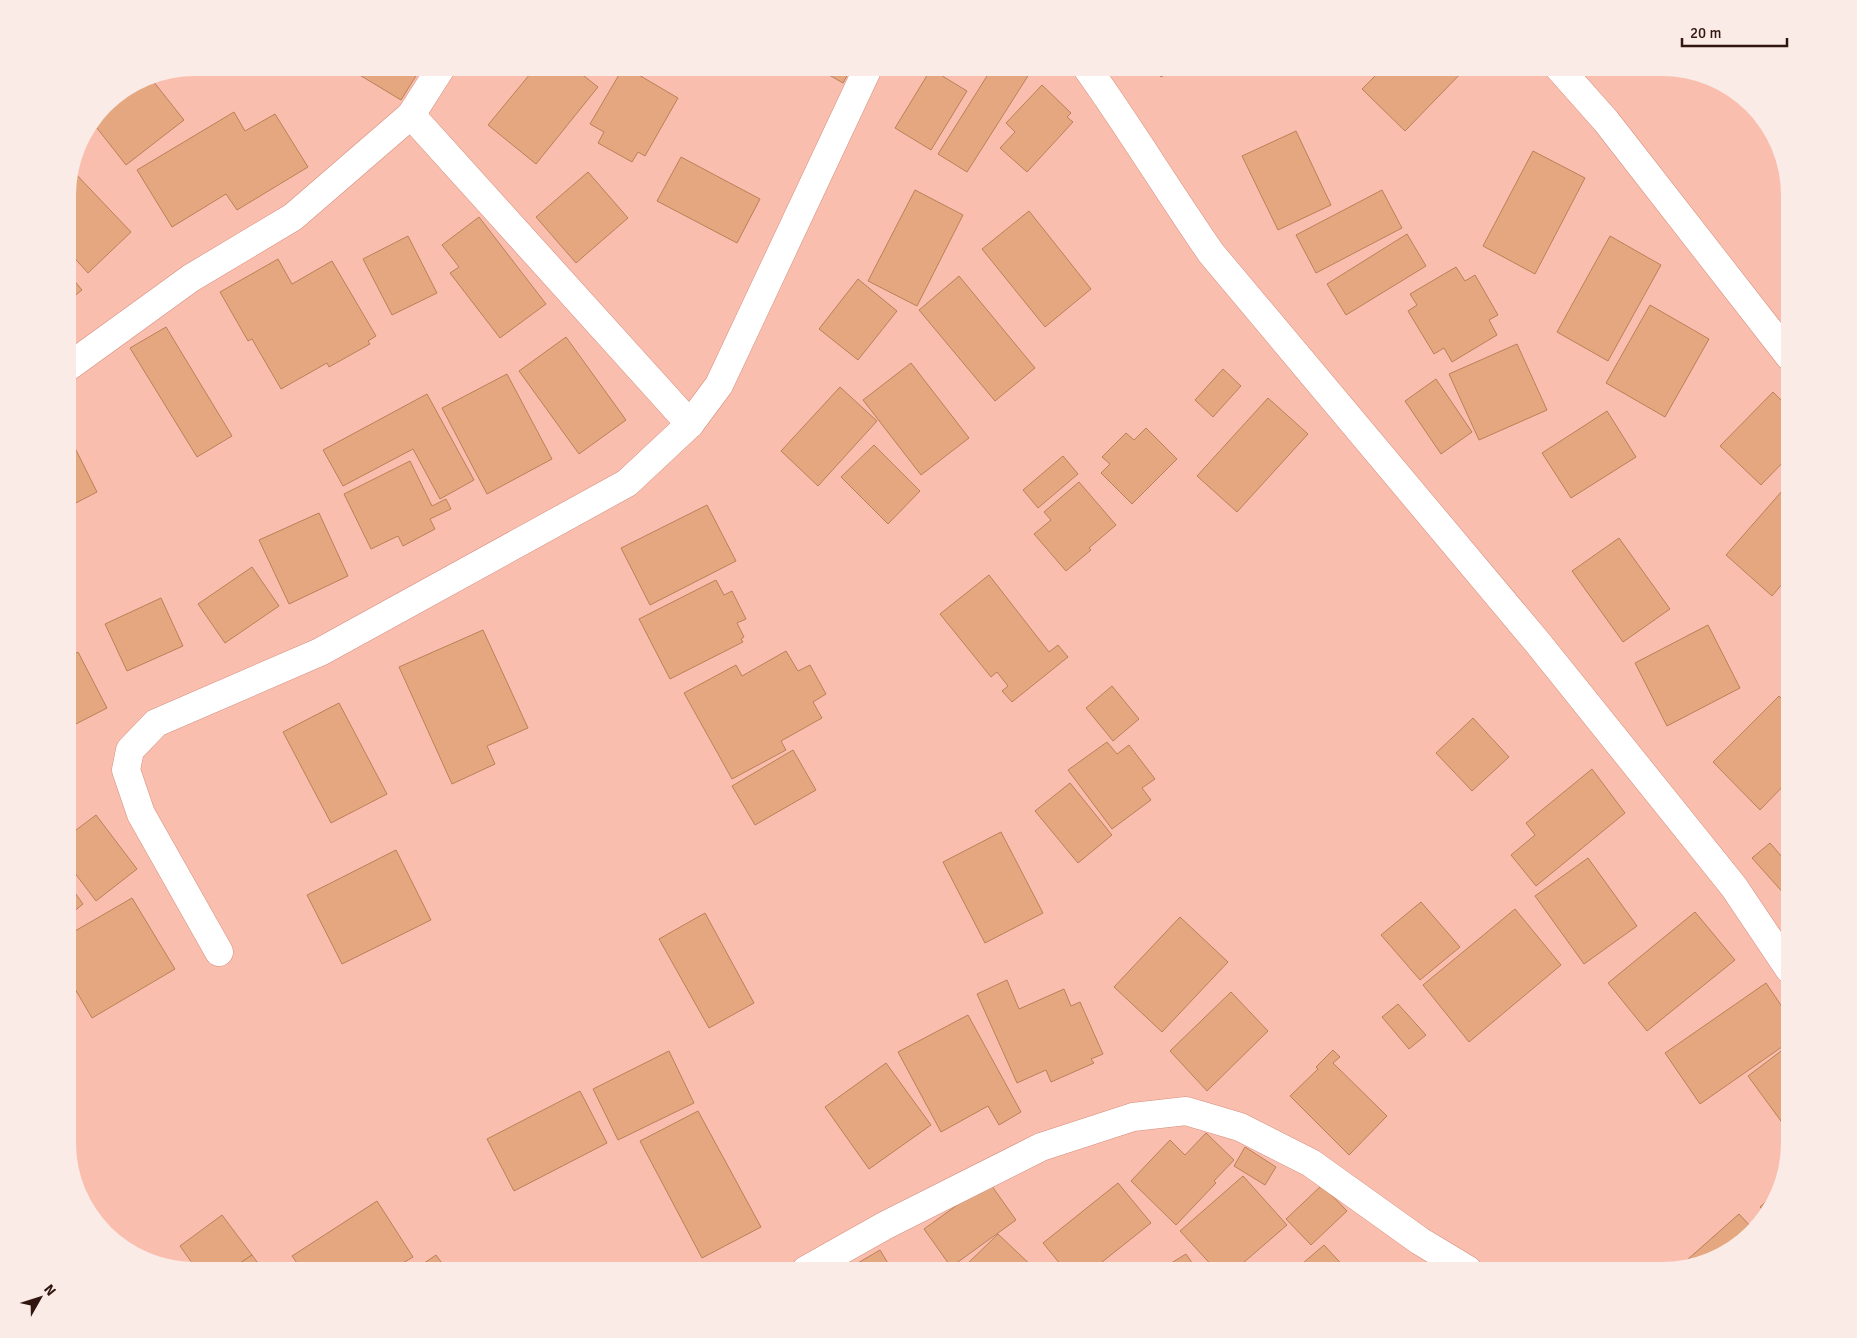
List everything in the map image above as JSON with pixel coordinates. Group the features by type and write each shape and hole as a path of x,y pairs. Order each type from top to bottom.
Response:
{"street":[{"path":"77,360 191,278 293,217 411,115 436,76"},
{"path":"219,952 141,814 126,770 130,750 156,723 320,652 627,483 690,424 719,385 864,76"},
{"path":"1093,76 1122,117 1210,252 1538,643 1734,887 1781,956"},
{"path":"1567,76 1606,121 1781,345"},
{"path":"411,115 690,424"},
{"path":"820,1262 886,1225 1041,1147 1133,1117 1186,1111 1240,1127 1311,1162 1420,1241 1455,1262"}],"building":[{"path":"361,76 416,76 401,100"},
{"path":"528,76 584,76 598,87 536,164 488,125"},
{"path":"618,76 641,76 678,98 645,156 638,152 632,162 598,143 604,132 590,124"},
{"path":"831,76 847,76 843,83"},
{"path":"927,76 942,76 967,91 931,150 895,128"},
{"path":"987,76 1028,76 967,172 938,154"},
{"path":"1375,76 1458,76 1405,131 1362,89"},
{"path":"155,84 184,120 126,165 97,128 111,111 129,96 142,88"},
{"path":"1042,85 1071,113 1067,117 1073,122 1027,172 1000,148 1015,132 1006,123"},
{"path":"234,112 245,131 275,114 308,167 237,210 226,194 172,227 137,170"},
{"path":"1296,131 1331,205 1278,230 1242,156"},
{"path":"1533,151 1585,178 1535,274 1483,246"},
{"path":"681,157 760,199 737,243 657,201"},
{"path":"588,172 628,218 576,263 536,217"},
{"path":"78,177 131,232 88,273 77,261"},
{"path":"915,190 963,215 917,306 868,281"},
{"path":"1382,190 1402,228 1316,273 1296,235"},
{"path":"1029,211 1091,289 1045,327 982,249"},
{"path":"479,217 546,304 500,338 450,273 459,267 442,245"},
{"path":"1407,234 1426,266 1346,315 1327,284"},
{"path":"408,236 437,293 392,315 363,259"},
{"path":"1610,236 1661,265 1608,361 1557,332"},
{"path":"278,259 292,284 332,261 376,336 368,341 370,344 329,367 327,363 281,389 252,339 248,341 220,292"},
{"path":"1456,267 1465,281 1475,275 1498,315 1489,320 1497,335 1452,362 1444,348 1434,354 1408,311 1417,305 1410,294"},
{"path":"959,276 1035,368 995,401 919,310"},
{"path":"858,279 897,311 858,360 819,329"},
{"path":"77,284 82,290 77,294"},
{"path":"1650,305 1709,339 1665,417 1606,383"},
{"path":"166,327 232,436 197,457 130,348"},
{"path":"566,337 626,420 579,454 519,371"},
{"path":"1517,344 1547,410 1479,440 1449,374"},
{"path":"911,363 969,438 921,475 863,400"},
{"path":"1223,369 1241,386 1213,417 1195,400"},
{"path":"507,374 552,459 487,494 442,408"},
{"path":"1436,379 1472,432 1441,454 1405,401"},
{"path":"840,387 877,421 818,486 781,451"},
{"path":"1773,392 1781,400 1781,464 1761,485 1720,446"},
{"path":"427,394 474,480 440,499 413,449 343,486 323,450"},
{"path":"1268,398 1308,434 1237,512 1197,476"},
{"path":"1607,411 1636,457 1571,498 1542,453"},
{"path":"1146,428 1177,459 1132,504 1101,473 1110,464 1102,457 1126,433 1134,440"},
{"path":"874,445 920,491 888,524 841,477"},
{"path":"77,452 97,492 77,502"},
{"path":"1063,456 1078,474 1038,508 1023,490"},
{"path":"410,461 432,506 446,499 451,509 430,519 435,529 403,546 398,536 371,549 344,494"},
{"path":"1079,482 1116,525 1066,571 1034,534 1051,520 1044,512"},
{"path":"1781,492 1781,585 1772,596 1726,555"},
{"path":"707,505 736,561 650,605 621,548"},
{"path":"319,513 348,576 289,604 259,540"},
{"path":"1619,538 1670,609 1623,642 1572,571"},
{"path":"252,567 279,606 225,643 198,604"},
{"path":"989,575 1049,652 1058,645 1068,657 1012,702 1002,691 1008,686 997,672 991,677 940,614"},
{"path":"716,580 724,595 732,591 746,619 737,623 744,637 741,639 743,642 670,679 639,619"},
{"path":"161,598 183,646 127,671 105,624"},
{"path":"1708,625 1740,688 1667,726 1635,663"},
{"path":"483,630 528,728 487,746 495,764 452,784 399,667"},
{"path":"786,651 798,671 810,665 826,694 813,702 822,718 781,741 786,750 732,779 684,693 736,665 742,676"},
{"path":"77,653 107,708 77,723"},
{"path":"1112,686 1139,719 1113,741 1086,708"},
{"path":"1779,696 1781,698 1781,788 1760,810 1713,762"},
{"path":"339,703 387,794 331,823 283,732"},
{"path":"1473,718 1509,757 1472,791 1436,753"},
{"path":"1107,742 1117,754 1129,745 1155,779 1142,788 1151,800 1112,829 1068,770"},
{"path":"793,750 816,790 755,825 732,786"},
{"path":"1592,769 1625,813 1536,886 1511,855 1535,835 1526,823"},
{"path":"1070,783 1112,835 1078,863 1035,811"},
{"path":"96,815 137,869 96,901 77,876 77,829"},
{"path":"1001,832 1043,913 985,943 943,862"},
{"path":"1770,843 1781,856 1781,890 1752,858"},
{"path":"396,850 431,920 342,964 307,895"},
{"path":"1588,858 1637,926 1584,964 1535,896"},
{"path":"77,896 83,904 77,909"},
{"path":"132,898 175,969 92,1018 77,992 77,930"},
{"path":"1421,902 1460,947 1420,980 1381,935"},
{"path":"1515,909 1561,965 1469,1042 1423,985"},
{"path":"1695,912 1735,960 1647,1031 1608,983"},
{"path":"705,913 754,1003 709,1028 659,939"},
{"path":"1180,917 1228,962 1162,1032 1114,987"},
{"path":"1007,980 1019,1009 1064,989 1071,1006 1080,1002 1103,1054 1091,1059 1094,1063 1051,1082 1046,1070 1017,1083 977,994"},
{"path":"1766,983 1781,1005 1781,1048 1700,1104 1665,1053"},
{"path":"1231,992 1268,1031 1207,1091 1170,1051"},
{"path":"1398,1004 1426,1035 1409,1049 1382,1017"},
{"path":"968,1015 1021,1112 999,1125 988,1106 941,1132 898,1052"},
{"path":"1333,1050 1340,1057 1333,1063 1387,1116 1349,1155 1290,1096 1318,1069 1316,1067"},
{"path":"669,1051 694,1103 618,1140 593,1089"},
{"path":"1781,1051 1781,1121 1748,1076"},
{"path":"886,1063 931,1125 869,1169 825,1107"},
{"path":"580,1091 607,1143 514,1191 487,1139"},
{"path":"698,1111 761,1227 702,1258 640,1141"},
{"path":"1206,1133 1234,1160 1214,1181 1216,1183 1176,1225 1131,1181 1170,1140 1185,1155"},
{"path":"1245,1147 1276,1167 1265,1185 1234,1166"},
{"path":"1243,1176 1287,1225 1244,1262 1209,1262 1180,1231"},
{"path":"989,1182 1016,1220 958,1262 947,1262 924,1229"},
{"path":"1118,1183 1151,1223 1102,1262 1058,1262 1043,1243"},
{"path":"1322,1185 1347,1211 1311,1245 1286,1219"},
{"path":"377,1201 413,1257 405,1262 296,1262 292,1256"},
{"path":"1739,1214 1748,1224 1728,1242 1715,1250 1688,1259"},
{"path":"222,1215 252,1255 242,1262 191,1262 180,1246"},
{"path":"998,1234 1028,1262 969,1262"},
{"path":"1324,1245 1340,1262 1304,1262"},
{"path":"880,1250 887,1262 860,1262"},
{"path":"1186,1254 1192,1262 1173,1262"},
{"path":"252,1255 257,1262 242,1262"},
{"path":"436,1255 441,1262 426,1262"}]}
